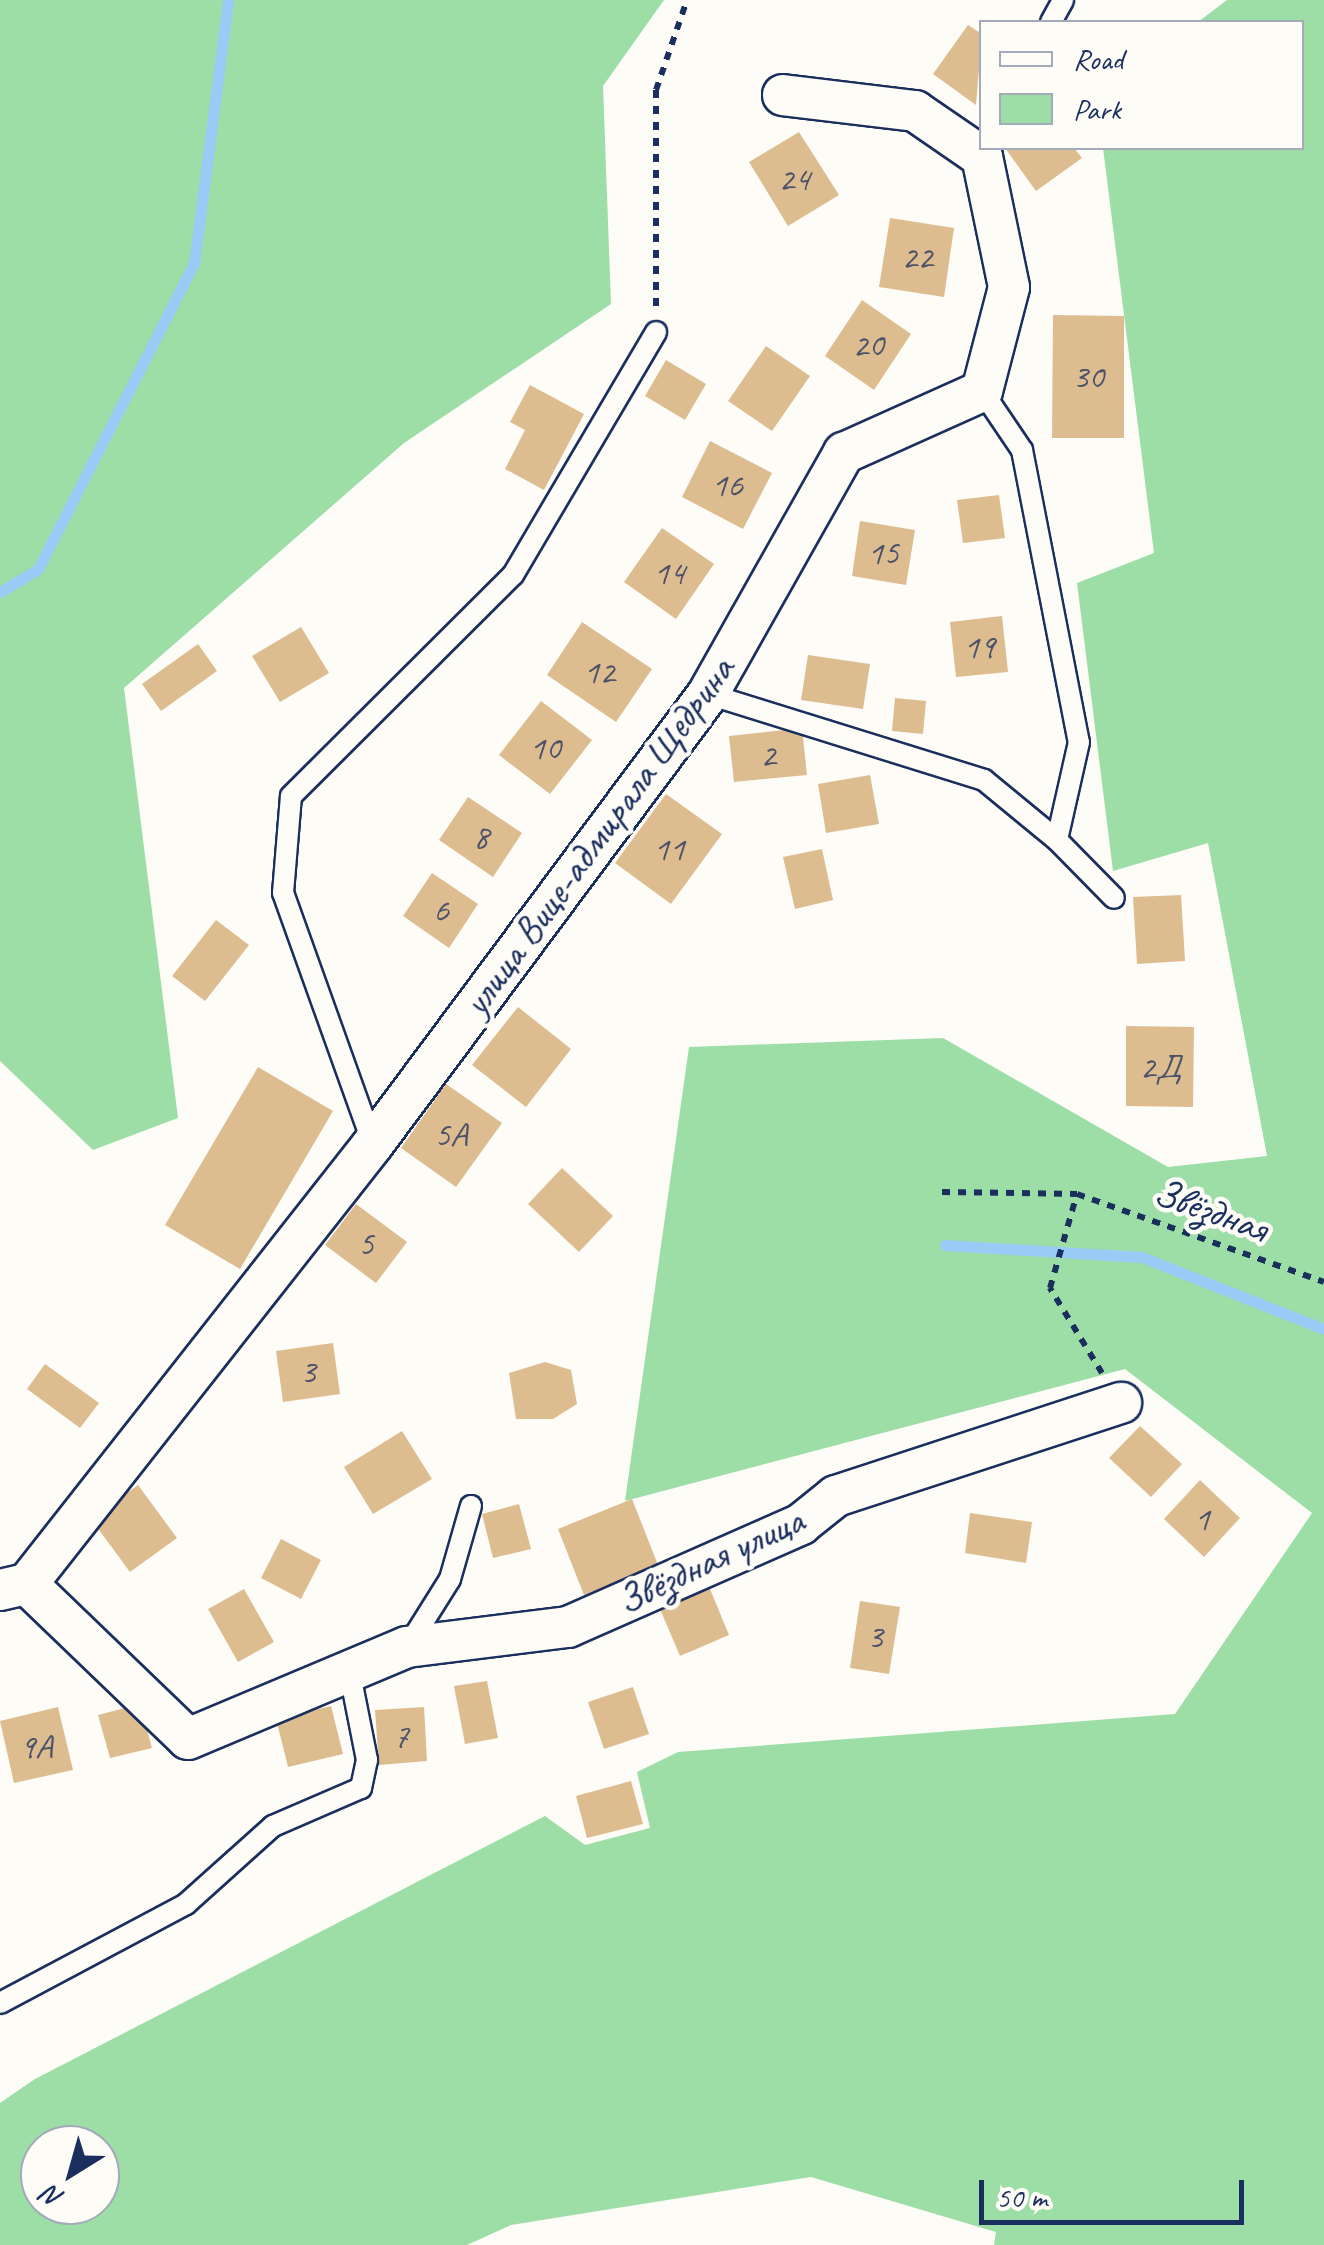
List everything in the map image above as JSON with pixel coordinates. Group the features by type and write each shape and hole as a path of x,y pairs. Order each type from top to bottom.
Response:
{"street":[{"path":"783,96 916,111 979,149"},
{"path":"982,390 1009,287 984,152"},
{"name":"улица Вице-адмирала Щедрина","path":"13,1587 373,1144 708,694 844,453 982,390"},
{"name":"Звёздная улица","path":"13,1587 188,1739 350,1674 406,1647 568,1627 802,1524 836,1496 1121,1402"}],"lane":[{"path":"373,1144 283,892 291,796 513,575 656,332"},
{"path":"982,390 1022,450 1080,742 1057,840"},
{"path":"708,694 984,780 1057,840 1114,898"},
{"path":"406,1647 450,1579 471,1506"},
{"path":"0,2003 186,1904 273,1826 361,1788 367,1760 350,1674"}],"path":[{"path":"656,332 656,90 687,0"},
{"name":"Звёздная","path":"942,1192 1078,1194 1324,1282"},
{"path":"1078,1194 1050,1288 1121,1402"}],"green space":[{"path":"0,0 664,0 603,86 611,304 404,443 124,688 178,1118 93,1150 0,1061"},
{"path":"1227,0 1324,0 1324,2245 994,2245 996,2232 811,2177 511,2225 467,2245 0,2245 0,2103 35,2079 545,1816 585,1845 650,1828 637,1772 678,1752 1175,1714 1312,1513 1125,1369 625,1501 689,1047 943,1038 1168,1167 1267,1156 1208,843 1113,871 1077,583 1154,553 1103,150 1304,150 1304,20 1201,20"}],"building":[{"path":"968,25 979,32 976,105 933,74"},
{"path":"799,132 839,195 788,226 749,162"},
{"path":"1006,150 1076,150 1082,158 1036,191"},
{"path":"890,218 954,228 944,297 879,287"},
{"path":"862,300 911,334 874,390 825,356"},
{"path":"1053,315 1124,316 1124,438 1052,438"},
{"path":"766,346 810,376 772,431 728,401"},
{"path":"666,360 706,384 685,420 645,396"},
{"path":"530,385 584,414 544,490 505,469 525,430 510,422"},
{"path":"710,441 772,473 743,529 682,497"},
{"path":"999,495 1005,538 963,543 957,500"},
{"path":"860,521 915,530 906,585 852,576"},
{"path":"662,528 714,564 676,619 624,582"},
{"path":"1002,616 1008,672 956,677 950,622"},
{"path":"582,622 652,669 616,722 547,675"},
{"path":"301,627 329,673 280,702 252,656"},
{"path":"198,644 217,671 161,711 142,684"},
{"path":"808,655 870,664 863,709 801,700"},
{"path":"895,698 926,701 923,734 892,731"},
{"path":"541,701 592,740 550,794 499,755"},
{"path":"802,728 807,775 734,782 729,736"},
{"path":"870,775 879,824 826,833 818,784"},
{"path":"666,794 722,834 671,904 615,863"},
{"path":"468,797 522,833 493,877 439,840"},
{"path":"822,849 833,900 795,909 783,857"},
{"path":"432,873 478,904 449,948 403,916"},
{"path":"1181,895 1185,961 1137,964 1133,897"},
{"path":"216,920 249,945 205,1001 172,976"},
{"path":"518,1007 571,1049 526,1107 472,1065"},
{"path":"1126,1026 1194,1027 1193,1107 1126,1106"},
{"path":"258,1067 333,1111 240,1269 165,1225"},
{"path":"446,1084 502,1123 456,1187 401,1148"},
{"path":"562,1168 613,1216 579,1252 528,1204"},
{"path":"356,1204 407,1242 376,1283 325,1245"},
{"path":"333,1343 340,1394 283,1402 276,1351"},
{"path":"545,1362 571,1370 577,1404 553,1419 516,1419 509,1373"},
{"path":"45,1364 99,1403 80,1428 27,1389"},
{"path":"1140,1426 1182,1464 1151,1497 1109,1458"},
{"path":"402,1431 432,1479 373,1514 344,1467"},
{"path":"1200,1480 1240,1518 1204,1557 1164,1519"},
{"path":"138,1485 177,1538 130,1572 91,1519"},
{"path":"632,1499 658,1565 584,1595 558,1529"},
{"path":"519,1504 531,1549 493,1558 482,1514"},
{"path":"970,1513 1032,1522 1026,1563 965,1553"},
{"path":"281,1539 321,1560 301,1599 261,1578"},
{"path":"244,1589 274,1642 238,1662 208,1609"},
{"path":"710,1589 729,1635 680,1656 660,1609"},
{"path":"860,1601 900,1607 889,1674 850,1668"},
{"path":"487,1681 498,1738 465,1744 454,1686"},
{"path":"633,1687 649,1734 604,1749 588,1702"},
{"path":"140,1704 152,1748 110,1758 98,1715"},
{"path":"331,1706 343,1754 288,1767 276,1719"},
{"path":"58,1707 73,1770 14,1783 0,1721"},
{"path":"424,1707 427,1761 379,1765 375,1710"},
{"path":"631,1781 643,1824 587,1838 576,1796"}],"waterway":[{"path":"0,592 38,569 194,263 228,0"},
{"path":"945,1245 1142,1257 1324,1329"}]}
